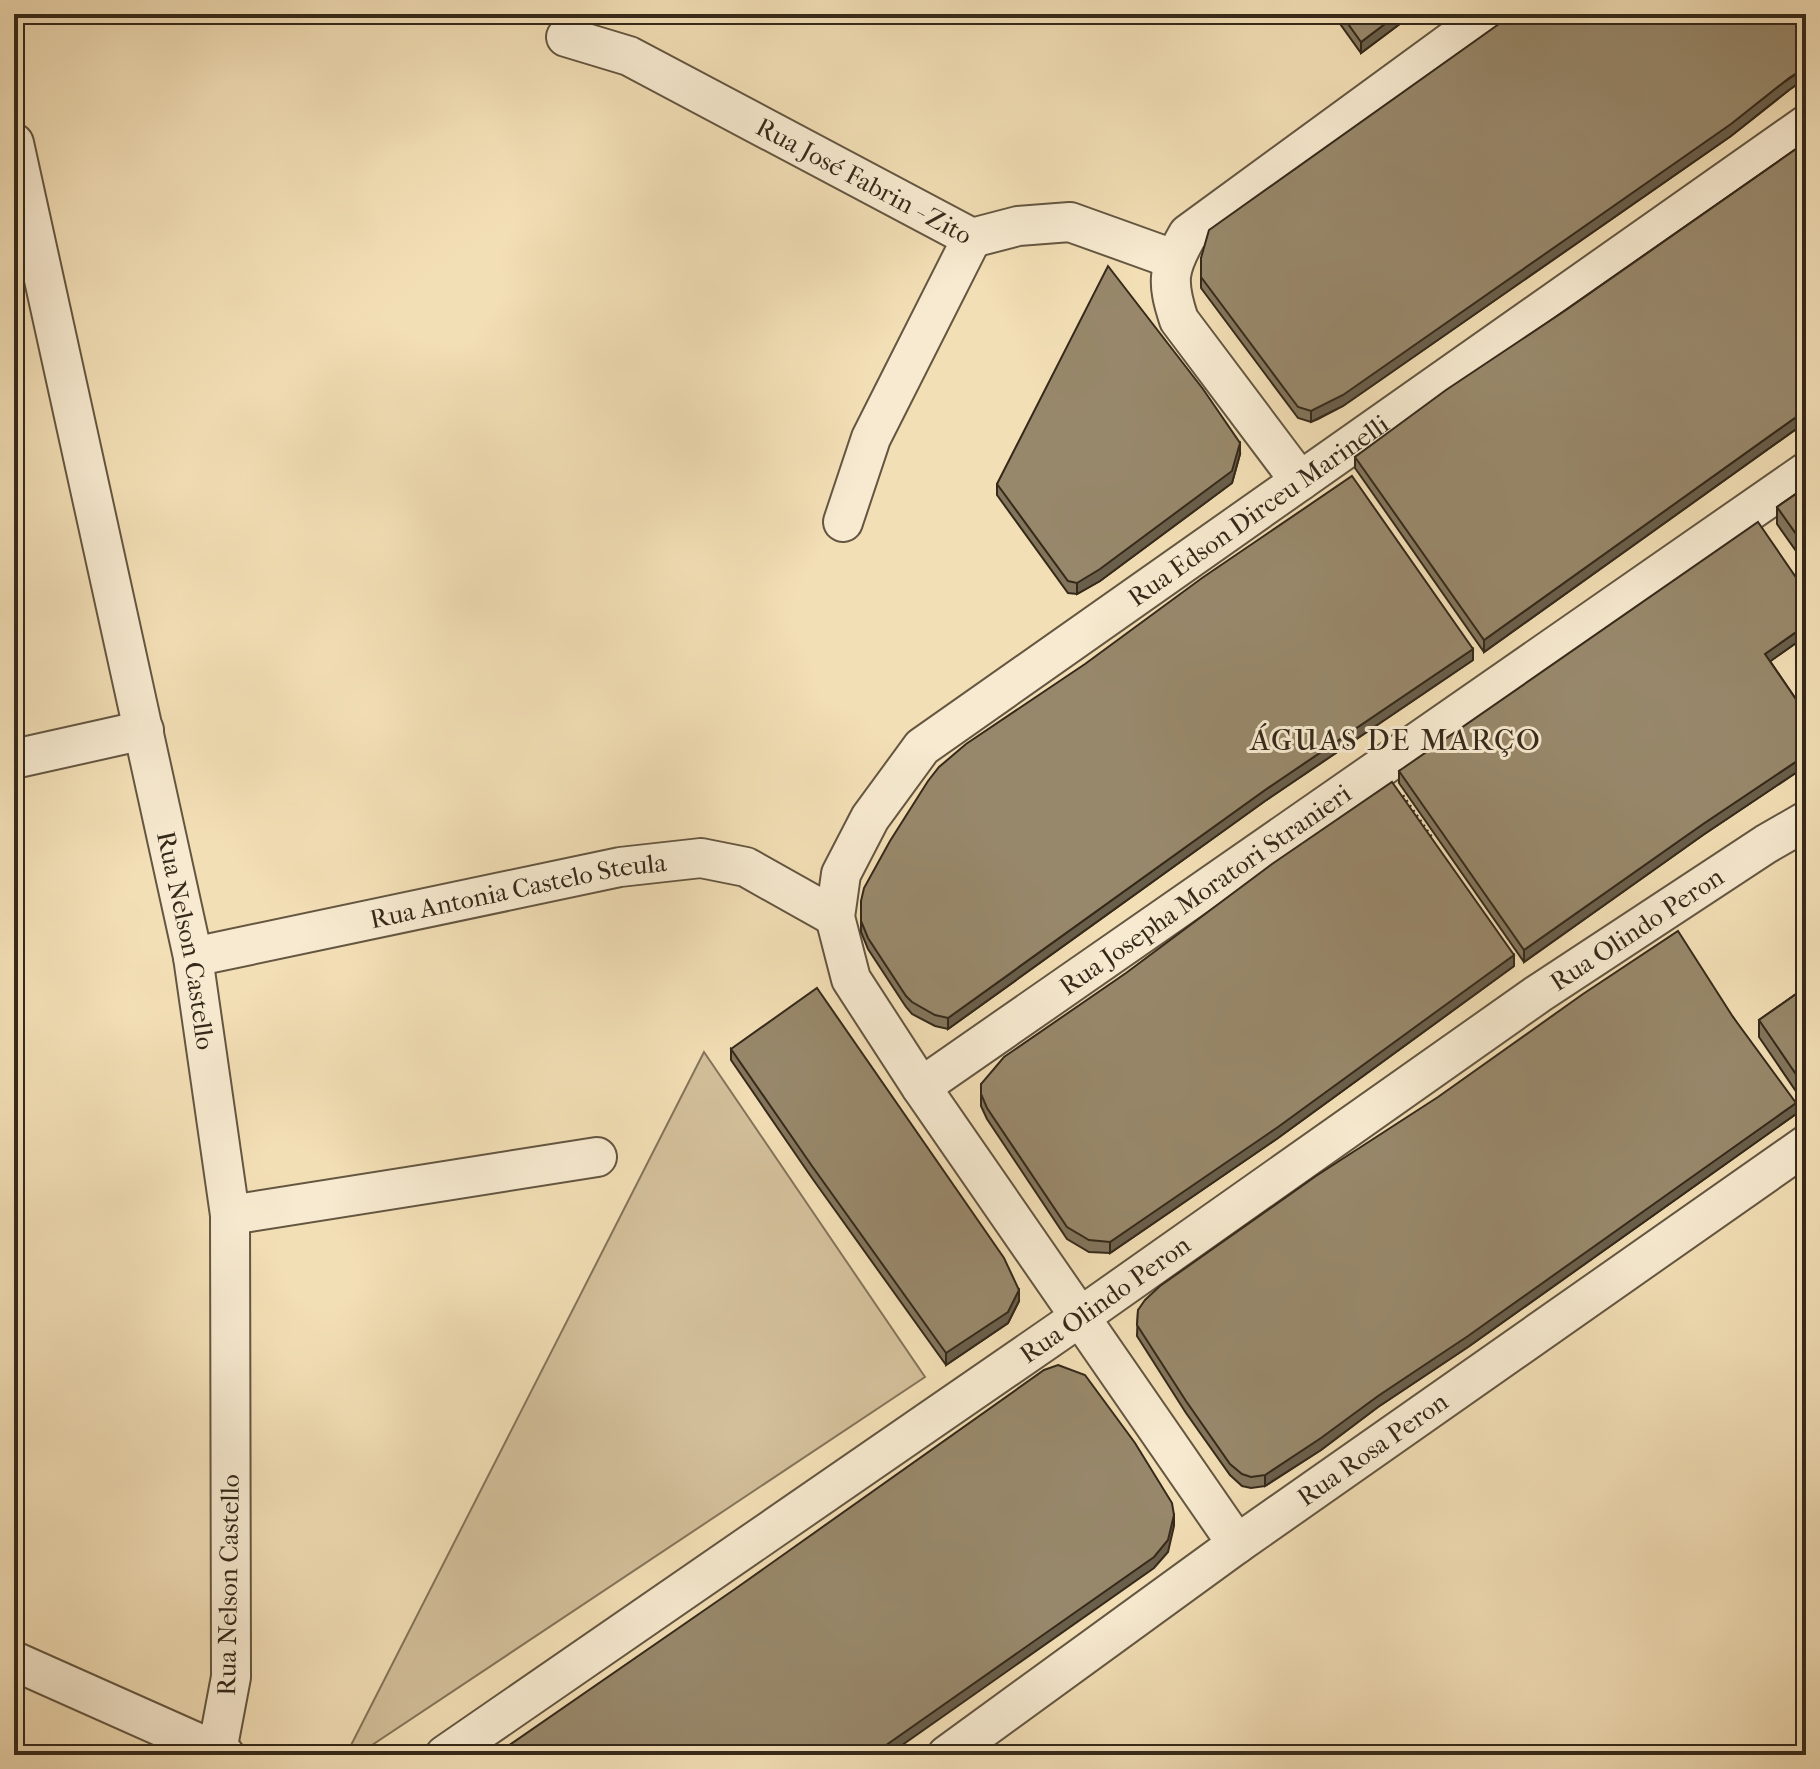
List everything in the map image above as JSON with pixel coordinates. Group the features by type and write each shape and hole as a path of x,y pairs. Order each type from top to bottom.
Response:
{"street":[{"path":"1300,481 1179,320 1169,291 1172,267 1188,234 1489,14"},
{"name":"Rua José Fabrin - Zito","path":"566,37 629,56 972,238 1018,226 1070,222 1172,267"},
{"name":"Rua Edson Dirceu Marinelli","path":"1237,1544 921,1087 851,979 835,917 841,874 870,818 922,747 1806,125"},
{"name":"Rua Nelson Castello","path":"14,143 193,957 230,1215 231,1677 221,1753"},
{"path":"843,522 871,438 972,238"},
{"name":"Rua Josepha Moratori Stranieri","path":"921,1087 1806,472"},
{"path":"14,759 144,730"},
{"name":"Rua Olindo Peron","path":"445,1755 1080,1317 1538,994 1806,821"},
{"path":"1766,844 1806,845"},
{"name":"Rua Antonia Castelo Steula","path":"193,957 620,867 701,858 746,867 835,917"},
{"name":"Rua Rosa Peron","path":"947,1755 1237,1544 1805,1147"},
{"path":"230,1215 597,1157"},
{"path":"14,1661 221,1753"}],"path":[{"path":"1381,766 1434,842"}],"shaded area":[{"path":"704,1052 925,1377 357,1755 346,1755"}],"building":[{"path":"1341,14 1398,14 1361,42"},
{"path":"1513,14 1806,14 1806,67 1731,124 1343,395 1311,411 1298,407 1201,277 1201,258 1209,230"},
{"path":"1806,142 1806,410 1484,640 1355,457 1446,390"},
{"path":"1108,266 1203,389 1240,443 1232,471 1077,583 1068,581 997,484"},
{"path":"1352,476 1473,649 1265,790 948,1018 935,1015 912,1002 868,938 861,921 861,901 864,888 890,841 939,767 966,744"},
{"path":"1806,487 1806,548 1777,507"},
{"path":"1758,522 1806,592 1806,625 1765,654 1806,714 1806,755 1524,950 1399,771"},
{"path":"1392,782 1514,955 1278,1127 1110,1242 1089,1240 1067,1227 987,1108 981,1094 981,1084 1004,1057 1126,973 1272,864"},
{"path":"1678,931 1733,1017 1796,1103 1321,1438 1265,1475 1251,1477 1242,1474 1230,1464 1137,1325 1138,1310 1145,1300 1160,1286 1316,1176 1438,1097"},
{"path":"1806,987 1806,1089 1759,1020"},
{"path":"817,988 1004,1258 1019,1290 1008,1312 946,1353 731,1049"},
{"path":"1058,1365 1085,1375 1135,1443 1172,1503 1174,1515 1168,1540 1154,1557 872,1755 495,1755 1044,1370"}],"district":[{"name":"ÁGUAS DE MARÇO","path":"1396,740"}]}
